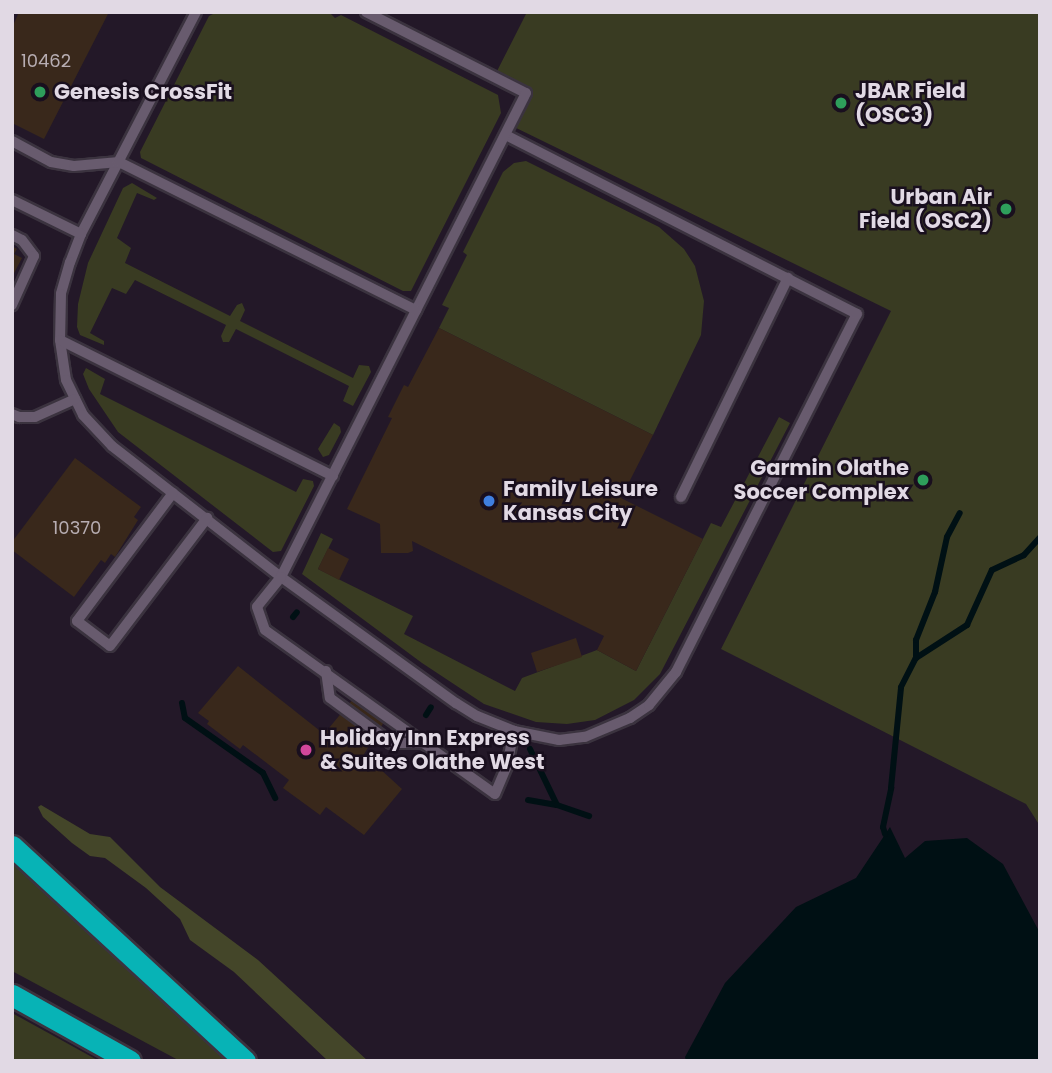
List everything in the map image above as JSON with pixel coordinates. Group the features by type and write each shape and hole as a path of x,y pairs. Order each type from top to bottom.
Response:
{"highway":[{"path":"12,846 245,1061"},
{"path":"12,995 131,1061"}],"lane":[{"path":"196,12 81,234 61,294 60,340 66,380 75,399 83,415 112,446 281,577 456,703 477,716 514,731 559,740 585,737 611,729 649,705 676,672 857,314 506,135"},
{"path":"366,12 526,93 281,577 257,607 265,630 495,794 507,766 514,731"},
{"path":"12,141 51,162 74,166 120,162 416,310"},
{"path":"12,200 81,234"},
{"path":"12,235 22,240 34,256 12,304"},
{"path":"681,497 788,278"},
{"path":"60,340 333,476"},
{"path":"12,414 35,417 75,399"},
{"path":"173,493 76,621 110,646 207,518"},
{"path":"326,671 330,698 391,743 422,743"}],"green space":[{"path":"217,12 329,12 335,18 341,15 498,95 501,113 411,291 403,291 141,158 140,152 209,16"},
{"name":"Garmin Olathe Soccer Complex","path":"527,12 1040,12 1040,826 1026,804 721,649 891,311 510,125 526,93 494,77"},
{"path":"526,161 659,227 684,249 695,266 704,301 701,335 653,435 439,328 449,308 442,305 467,255 463,252 503,172 514,163"},
{"path":"132,183 157,198 154,200 137,193 117,238 131,248 125,263 230,316 237,305 242,303 245,310 240,321 353,378 359,365 369,366 371,372 353,406 343,401 349,386 236,329 229,342 223,342 221,336 226,325 135,280 126,294 112,288 90,333 104,341 104,345 80,335 77,327 78,304 88,263 123,188"},
{"path":"86,368 105,379 100,394 296,492 303,479 313,481 314,486 281,551 273,552 118,432 89,389 83,374"},
{"path":"779,417 790,423 660,674 634,700 595,720 567,724 536,722 484,704 422,663 302,574 321,533 333,539 318,569 413,616 404,634 515,691 522,678 597,650 636,671 711,523 721,527"},
{"path":"334,423 340,427 341,432 329,455 323,457 318,449"},
{"path":"41,805 90,834 110,837 160,887 258,960 368,1061 328,1061 234,972 190,940 180,919 146,888 105,858 90,856 72,843 43,817 38,807"},
{"path":"12,863 75,914 232,1061 180,1061 12,971"},
{"path":"12,1013 63,1041 99,1061 12,1061"}],"shaded area":[{"path":"890,827 905,858 925,841 967,838 1003,864 1040,933 1040,1061 686,1061 685,1057 725,983 796,907 856,878"}],"building":[{"path":"19,12 109,12 44,139 12,123 12,28"},
{"path":"12,246 17,249 14,254 22,258 12,277"},
{"name":"Family Leisure Kansas City","path":"439,328 653,435 621,498 703,539 636,671 597,650 604,636 412,541 413,551 408,553 381,553 380,524 347,509 392,418 388,417 404,385 408,387"},
{"path":"75,458 141,507 134,517 138,520 115,557 111,554 105,563 101,560 74,597 12,550 12,542"},
{"path":"328,548 349,559 339,580 318,569"},
{"path":"576,638 582,657 537,672 531,653"},
{"name":"Holiday Inn Express & Suites Olathe West","path":"238,666 324,734 353,699 384,722 361,759 377,771 379,768 402,789 364,835 326,807 320,815 283,788 289,780 243,745 240,749 207,724 209,721 198,713"}],"waterway":[{"path":"885,834 883,827 891,788 901,687 916,658 916,640 935,592 947,537 960,513"},
{"path":"916,658 967,625 992,570 1024,555 1040,537"},
{"path":"293,617 297,612"},
{"path":"182,703 185,718 263,773 275,798"},
{"path":"426,715 431,707"},
{"path":"530,749 557,805"},
{"path":"528,800 557,805 589,816"}],"place":[{"name":"Genesis CrossFit","path":"40,92"},
{"name":"JBAR Field (OSC3)","path":"841,103"},
{"name":"Urban Air Field (OSC2)","path":"1006,209"},
{"name":"Garmin Olathe Soccer Complex","path":"923,480"},
{"name":"Family Leisure Kansas City","path":"489,501"},
{"name":"Holiday Inn Express & Suites Olathe West","path":"306,750"}]}
